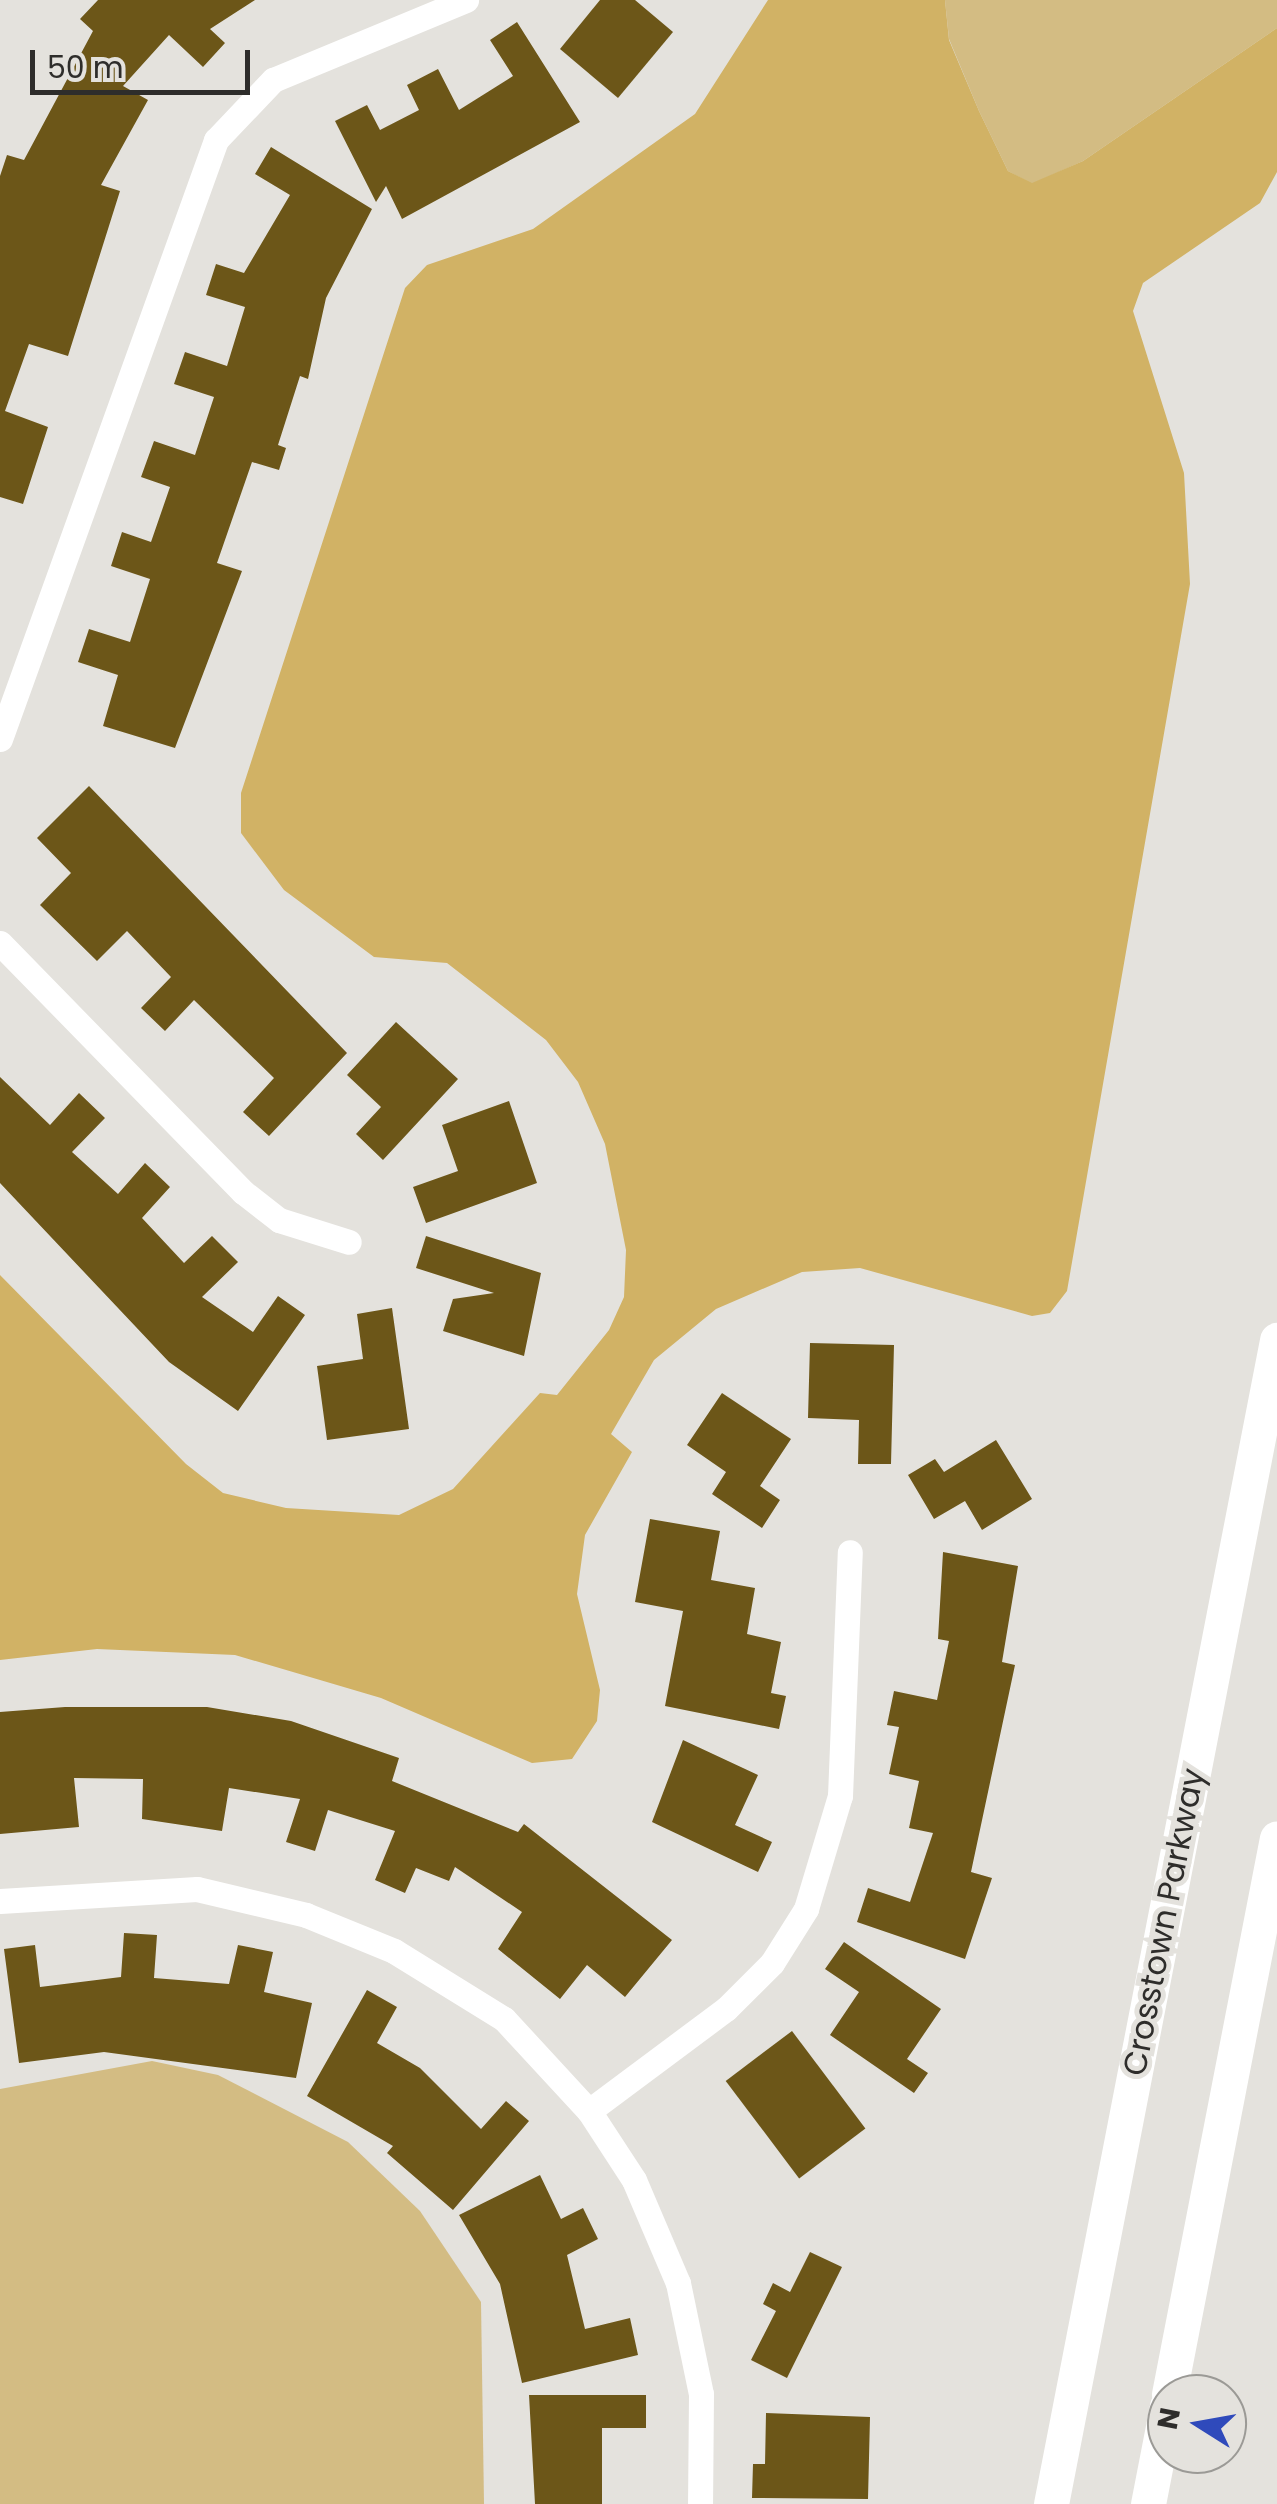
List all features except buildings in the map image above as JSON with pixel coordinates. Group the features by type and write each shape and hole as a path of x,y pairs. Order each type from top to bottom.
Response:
{"main road":[{"name":"Crosstown Parkway","path":"1051,2504 1277,1340"},
{"path":"1174,2374 1277,1838"},
{"path":"1148,2504 1154,2474"}],"street":[{"path":"0,738 216,140 273,80 466,0"},
{"path":"0,943 243,1192 280,1220 349,1242"},
{"path":"589,2111 726,2009 772,1963 806,1909 840,1796 850,1552"},
{"path":"0,1900 198,1889 306,1915 394,1951 504,2019 589,2111 634,2180 678,2284 700,2394 700,2504"}],"shaded area":[{"path":"768,0 945,0 949,40 979,111 1008,171 1032,183 1083,161 1277,28 1277,172 1260,203 1143,283 1133,311 1184,473 1190,584 1067,1291 1050,1313 1032,1316 860,1268 802,1272 716,1309 654,1360 611,1434 632,1452 585,1535 577,1594 600,1690 597,1721 572,1759 532,1763 381,1698 235,1655 97,1649 0,1660 0,1275 186,1464 223,1493 286,1508 399,1515 453,1489 540,1393 557,1395 609,1330 624,1297 626,1250 605,1144 578,1082 546,1040 447,963 374,957 284,890 241,833 241,793 405,288 427,265 533,229 695,114"},
{"path":"945,0 1277,0 1277,28 1083,161 1032,184 1008,171 979,111 949,39"},
{"path":"152,2061 218,2075 348,2142 420,2211 481,2302 484,2504 0,2504 0,2089"}]}
